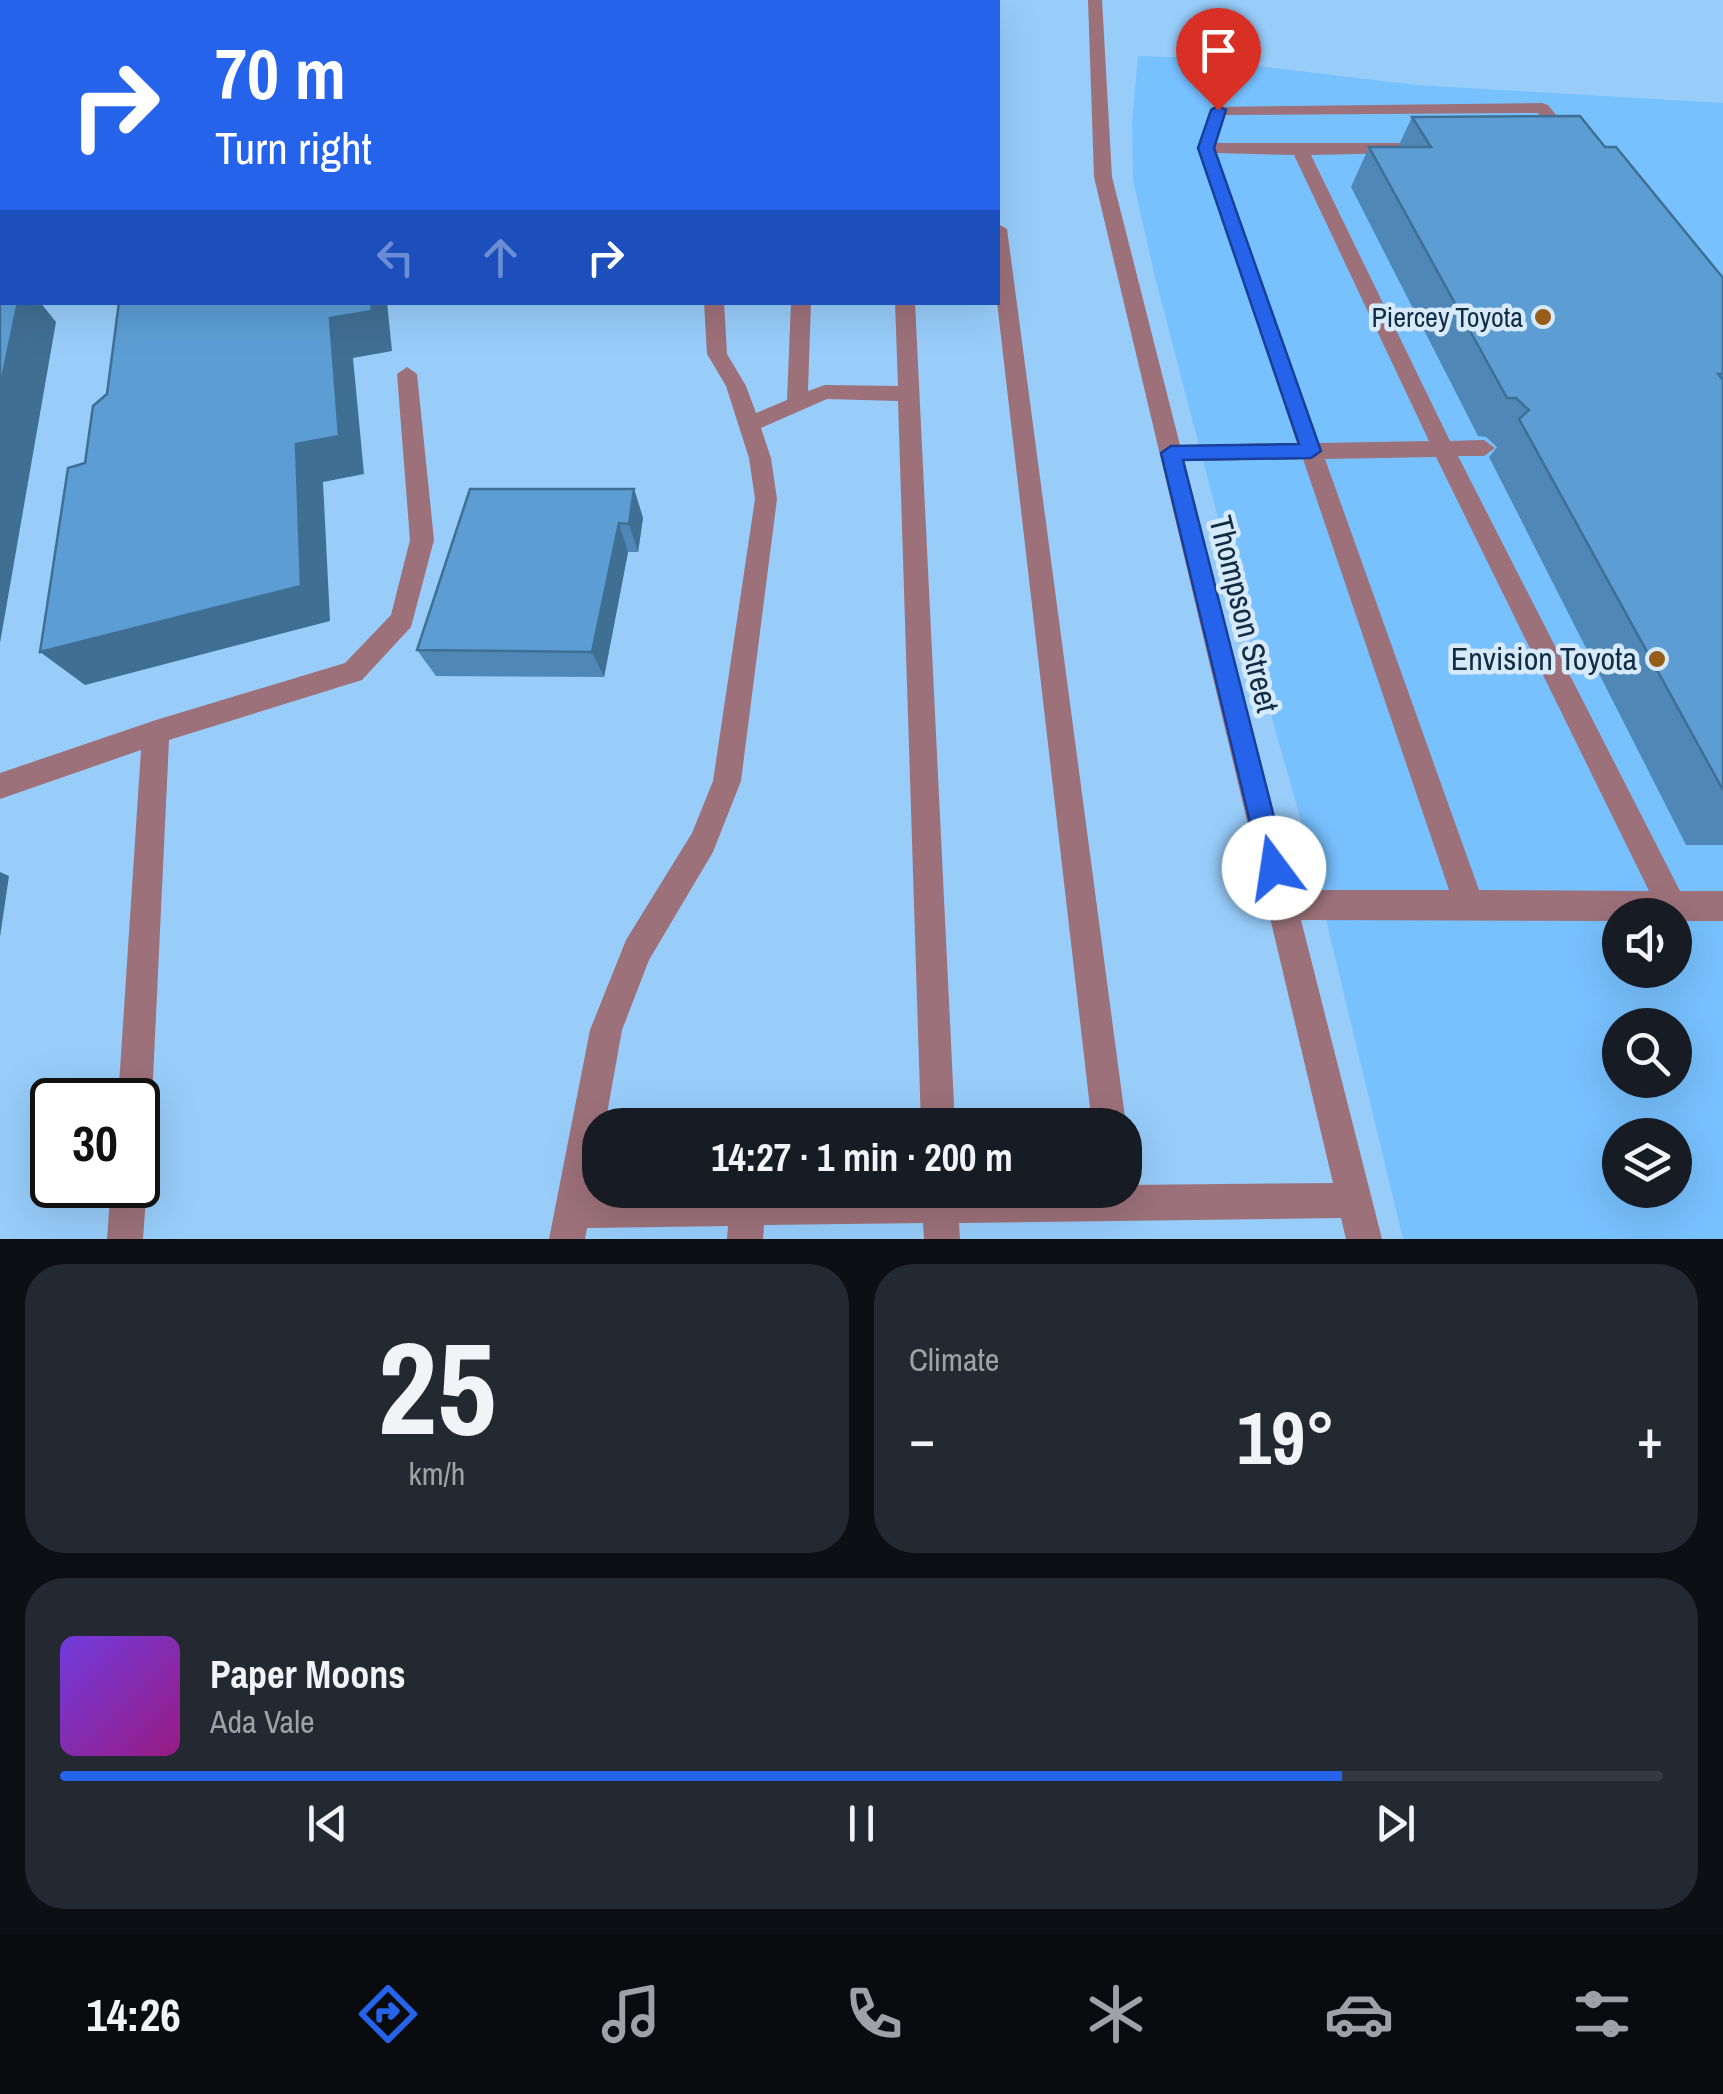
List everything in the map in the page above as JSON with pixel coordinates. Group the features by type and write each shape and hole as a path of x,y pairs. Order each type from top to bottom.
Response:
{"street":[{"name":"Thompson Street","path":"1095,0 1104,177 1364,1239"},
{"path":"1468,904 1206,148 1218,110 1542,108 1568,148"},
{"path":"1206,148 1416,147"},
{"path":"1300,150 1443,448 1668,898"},
{"path":"1000,244 1107,1108"},
{"path":"714,305 717,354 736,386 749,424 760,458 766,499 728,781 703,842 637,950 606,1030 569,1224 746,1223 985,1208"},
{"path":"798,402 801,305"},
{"path":"905,305 937,1108"},
{"path":"0,786 156,732 353,672 402,620 422,540 407,374"},
{"path":"749,424 825,392 909,394"},
{"path":"1171,453 1484,448"},
{"path":"136,1078 156,732"},
{"path":"1283,906 1602,905"},
{"path":"1692,906 1723,906"},
{"path":"1142,1196 1355,1200"},
{"path":"125,1239 127,1208"}],"shaded area":[{"name":"Envision Toyota","path":"1138,56 1192,58 1416,85 1723,103 1723,1239 1403,1239 1308,845 1252,648 1133,180 1132,124"}],"building":[{"name":"Envision Toyota","path":"1580,116 1605,147 1616,147 1723,278 1723,374 1718,374 1723,380 1723,790 1519,419 1529,410 1516,398 1507,398 1369,147 1431,147 1412,117"},
{"path":"0,305 17,305 0,388"},
{"path":"119,305 371,305 372,311 330,318 339,436 296,444 301,586 40,652 68,468 85,463 93,406 107,394"},
{"path":"470,489 634,489 629,524 619,523 592,652 417,650"}],"place":[{"name":"Piercey Toyota","path":"1543,317"},
{"name":"Envision Toyota","path":"1657,659"}],"route":[{"path":"1218,110 1206,148 1311,451 1171,453 1274,868"}]}
